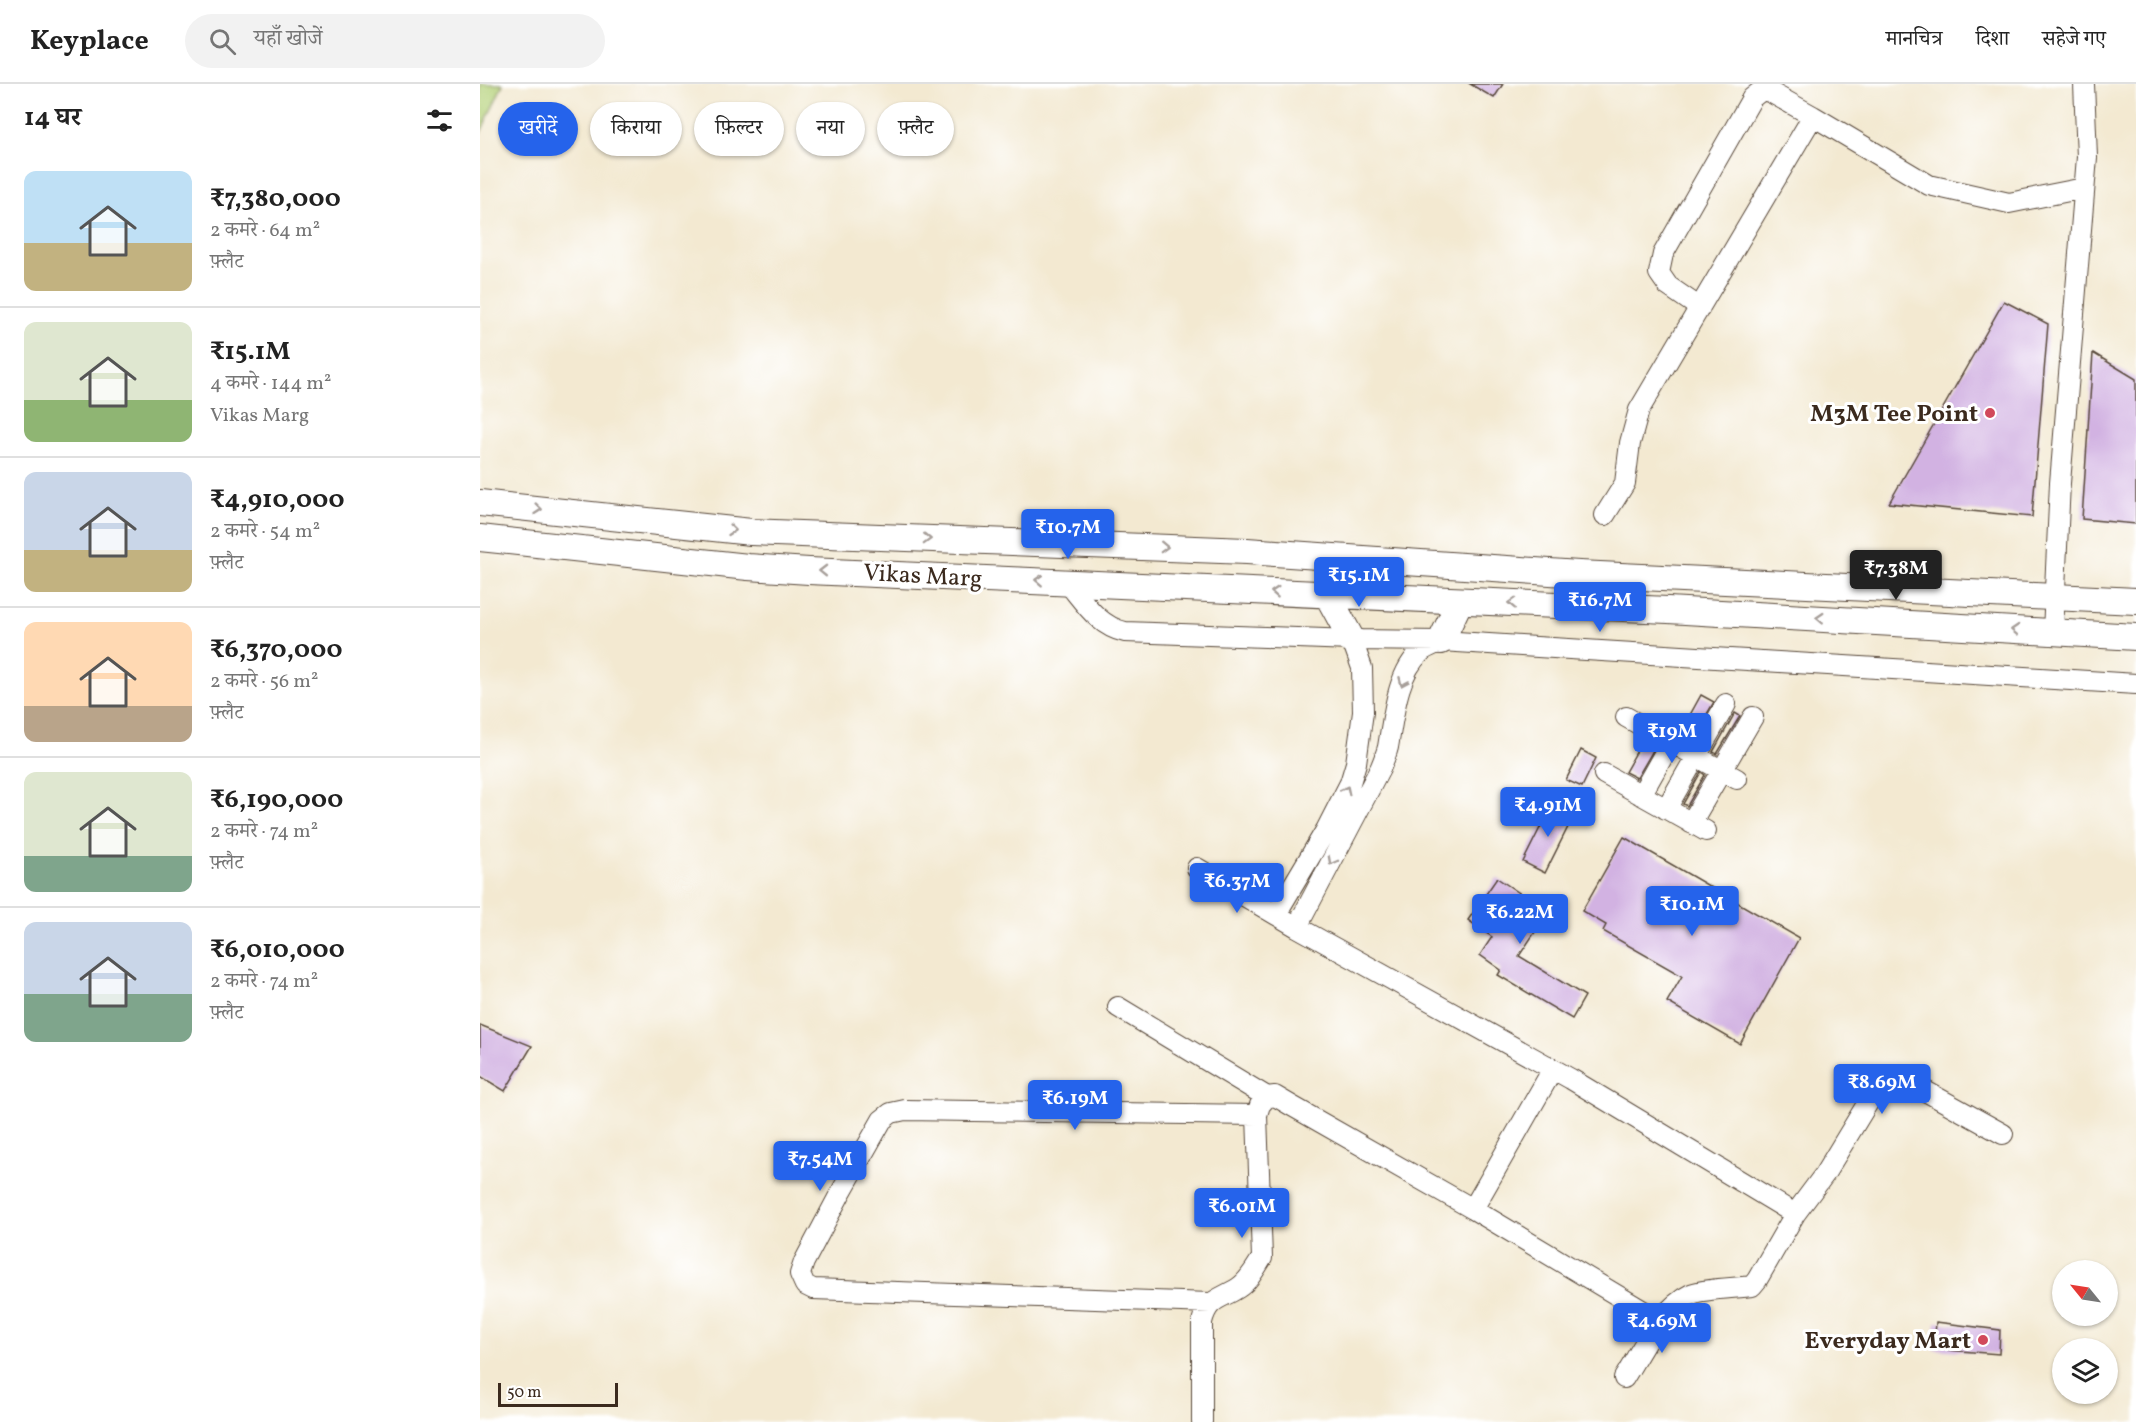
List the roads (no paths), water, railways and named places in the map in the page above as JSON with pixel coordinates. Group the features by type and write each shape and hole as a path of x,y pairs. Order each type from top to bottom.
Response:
{"main road":[{"path":"480,503 751,532 1247,551 1579,574 2136,602"},
{"name":"Vikas Marg","path":"480,538 748,567 1328,596 1654,609 2136,637"},
{"path":"1328,596 1352,640"},
{"path":"1441,641 1460,601"}],"street":[{"path":"2053,632 2060,483 2087,158 2084,84"},
{"path":"1700,308 1668,286 1659,273 1663,254 1735,126 1752,98 1762,90 1770,92 1813,116 1929,185 2009,203 2084,188"},
{"path":"1605,515 1624,483 1630,443 1639,410 1813,116"},
{"path":"1067,582 1095,615 1112,629 1125,632 1441,641 2136,684"},
{"path":"1276,914 1326,830 1350,783 1356,763 1363,712 1362,668 1352,640"},
{"path":"1297,927 1380,770 1388,749 1389,732 1398,692 1410,665 1421,652 1441,641"},
{"path":"1666,809 1726,704"},
{"path":"1626,717 1729,775"},
{"path":"1604,774 1698,827 1729,775 1753,717"},
{"path":"1360,729 1389,732"},
{"path":"1641,795 1671,742"},
{"path":"1197,868 1297,927 1553,1069 1795,1214"},
{"path":"1118,1007 1267,1097 1275,1096 1473,1209 1660,1321"},
{"path":"1473,1209 1553,1069"},
{"path":"1624,1378 1660,1321 1672,1308 1692,1293 1752,1286 1764,1271 1795,1214 1824,1175 1880,1086 1890,1081 1909,1082 2003,1134"},
{"path":"1257,1115 905,1110 891,1113 882,1120 840,1194 800,1274 805,1285 813,1289 1210,1303 1239,1287 1252,1274 1262,1258 1257,1115 1260,1105 1267,1097"},
{"path":"1202,1422 1202,1322 1210,1303"}],"place":[{"name":"M3M Tee Point","path":"1990,413"},
{"name":"Everyday Mart","path":"1983,1340"}]}
